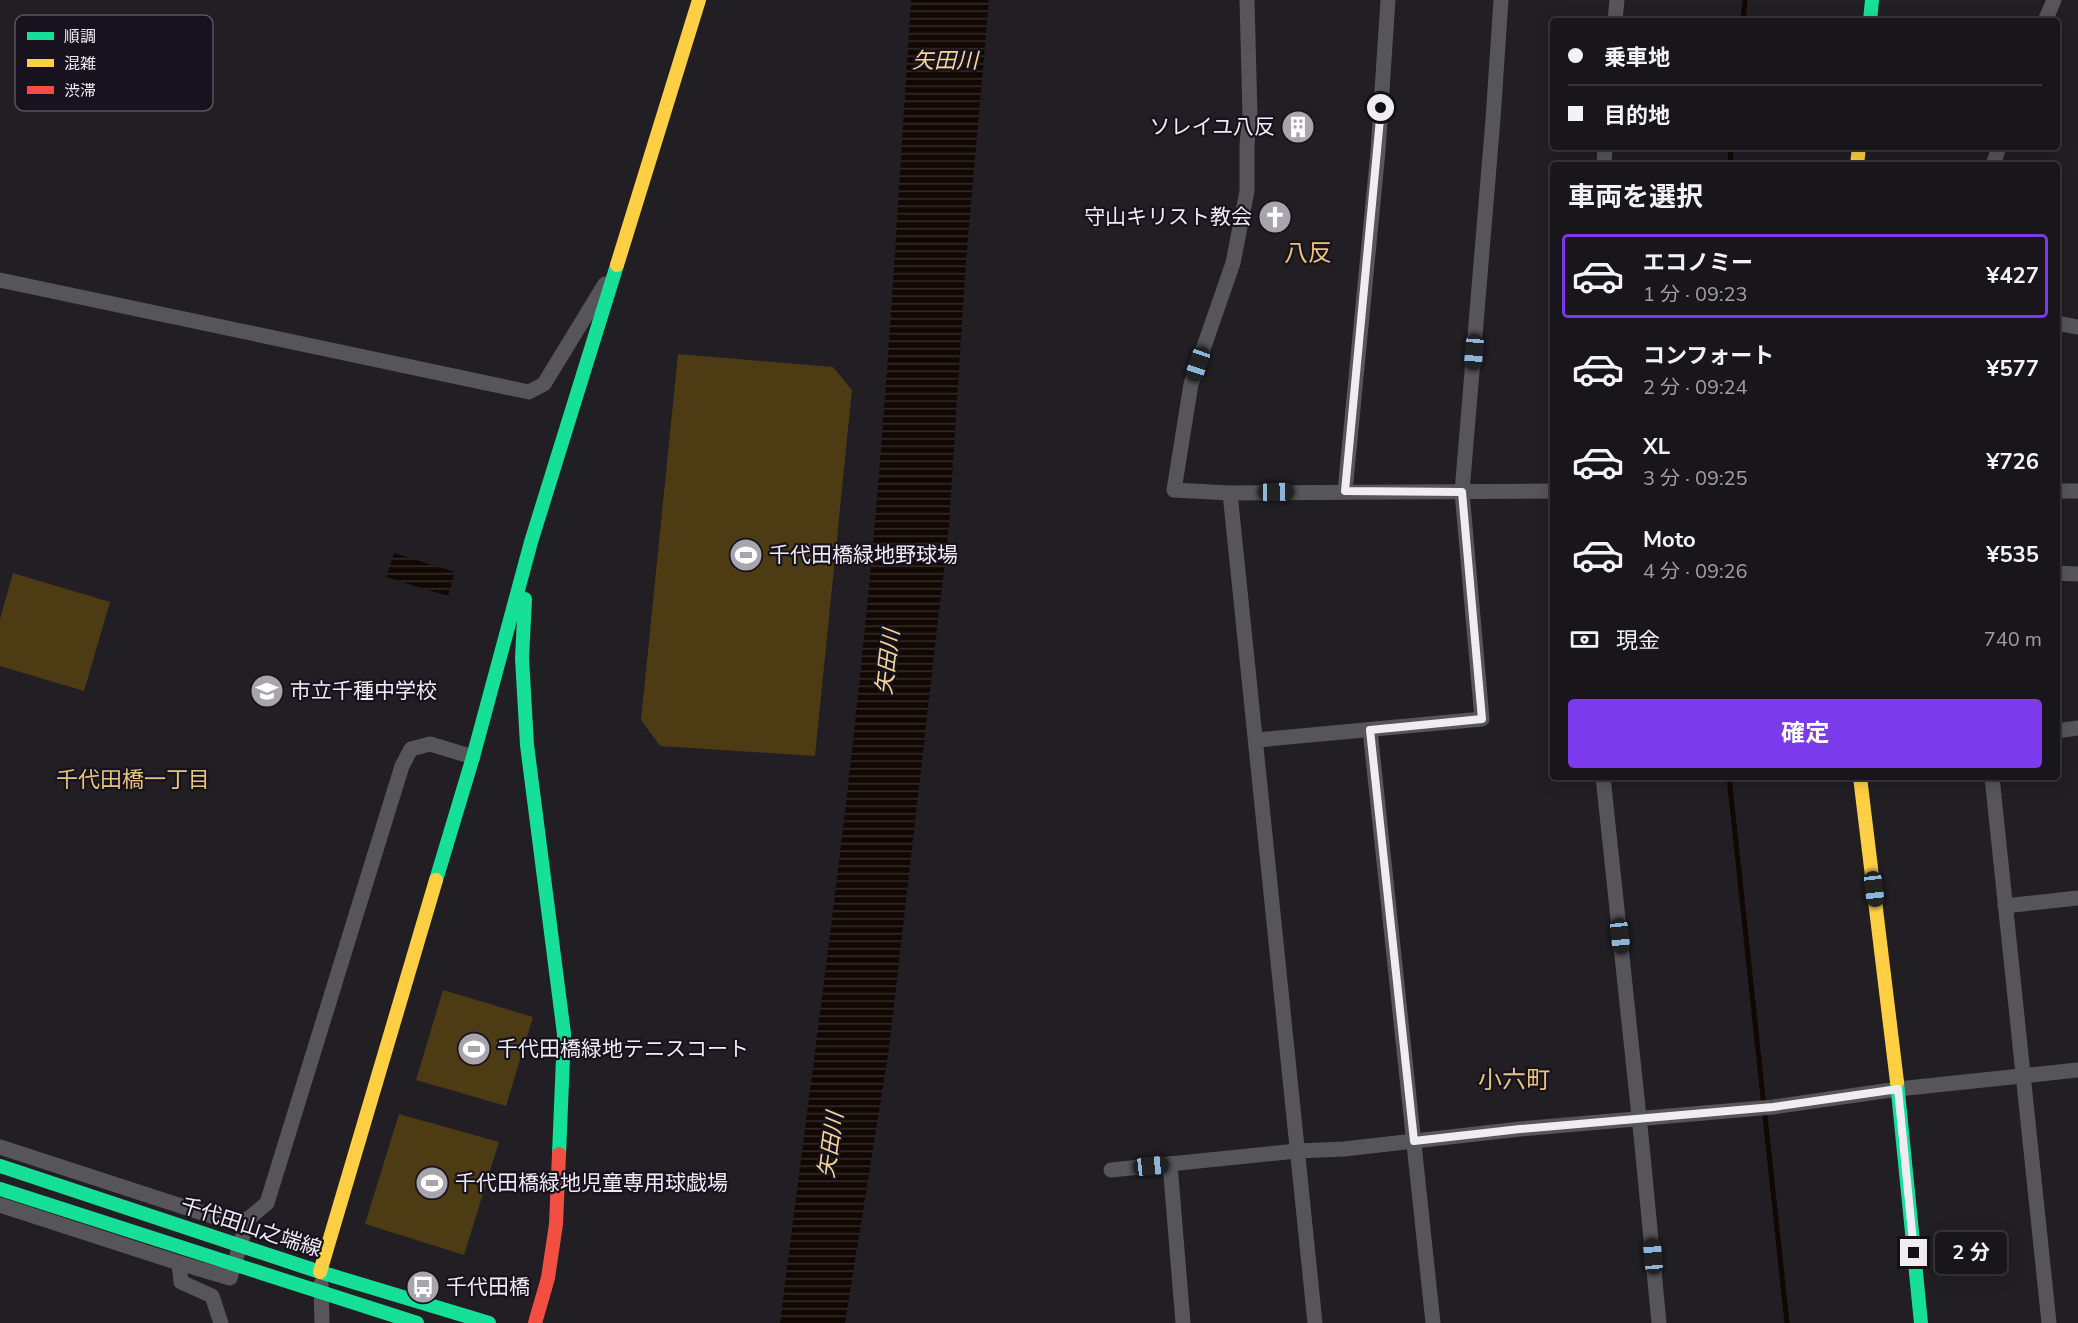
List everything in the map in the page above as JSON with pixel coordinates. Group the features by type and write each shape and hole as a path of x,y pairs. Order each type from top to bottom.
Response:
{"street":[{"path":"322,1323 320,1272 473,758 531,542 699,0"},
{"path":"1246,0 1250,115 1247,144 1247,191 1233,263 1191,384 1174,490 1230,493 1550,491"},
{"path":"1345,491 1378,151 1388,0"},
{"path":"1257,740 1482,719 1462,492 1501,0"},
{"path":"1616,18 1617,0"},
{"path":"1870,18 1872,0"},
{"path":"2046,18 2054,0"},
{"path":"0,280 529,392 544,384 616,265"},
{"path":"2060,324 2078,327"},
{"path":"2060,491 2078,491"},
{"path":"1230,493 1316,1323"},
{"path":"531,542 525,600 523,671 527,745 564,1034 556,1224 548,1278 535,1323"},
{"path":"2060,573 2078,574"},
{"path":"498,666 504,659 510,657 518,660 523,671"},
{"path":"2060,730 2078,728"},
{"path":"1370,730 1432,1323"},
{"path":"0,1205 230,1278 248,1219 267,1203 402,766 411,749 430,744 473,758"},
{"path":"1603,780 1659,1323"},
{"path":"1860,780 1898,1089 1921,1323"},
{"path":"1992,780 2049,1323"},
{"path":"2006,906 2078,898"},
{"path":"1111,1170 1773,1107 1898,1089 2078,1070"},
{"path":"0,1148 227,1221 248,1219"},
{"path":"1170,1164 1183,1323"},
{"name":"千代田山之端線","path":"0,1166 295,1264 489,1323"},
{"name":"千代田山之端線","path":"0,1189 417,1323"},
{"path":"179,1263 181,1282 212,1296 221,1323"}],"shaded area":[{"name":"千代田橋緑地野球場","path":"678,354 833,367 852,390 815,756 660,746 641,720"},
{"path":"13,573 110,602 84,691 0,666 0,619"},
{"name":"千代田橋緑地テニスコート","path":"443,990 533,1017 506,1106 416,1080"},
{"name":"千代田橋緑地児童専用球戯場","path":"399,1114 499,1142 464,1255 365,1224"}],"water":[{"name":"矢田川","path":"911,0 989,0 966,261 949,525 889,1049 845,1323 780,1323 837,876 867,607 897,228"},
{"path":"394,553 455,572 448,596 386,577"}],"waterway":[{"path":"1743,18 1745,0"},
{"path":"1730,162 1731,150"},
{"path":"1729,780 1787,1323"}],"traffic: fast":[{"path":"1870,18 1872,0"},
{"path":"436,880 473,757 531,542 617,265"},
{"path":"525,599 522,658 527,745 564,1034 559,1154"},
{"path":"1897,1082 1921,1323"},
{"path":"0,1166 320,1272 489,1323"},
{"path":"0,1189 417,1323"}],"traffic: slow":[{"path":"617,265 699,0"},
{"path":"1857,162 1859,150"},
{"path":"1860,780 1897,1082"},
{"path":"320,1272 436,880"}],"traffic: jam":[{"path":"535,1323 548,1278 556,1224 559,1154"}],"place":[{"name":"ソレイユ八反","path":"1298,127"},
{"name":"守山キリスト教会","path":"1275,217"},
{"name":"千代田橋緑地野球場","path":"746,555"},
{"name":"市立千種中学校","path":"267,691"},
{"name":"千代田橋緑地テニスコート","path":"474,1049"},
{"name":"千代田橋緑地児童専用球戯場","path":"432,1183"},
{"name":"千代田橋","path":"423,1287"}],"district":[{"name":"八反","path":"1308,253"},
{"name":"千代田橋一丁目","path":"133,780"},
{"name":"小六町","path":"1514,1080"}],"route":[{"path":"1381,108 1345,491 1462,492 1482,719 1370,730 1414,1141 1520,1129 1773,1107 1898,1089 1914,1253"}]}
